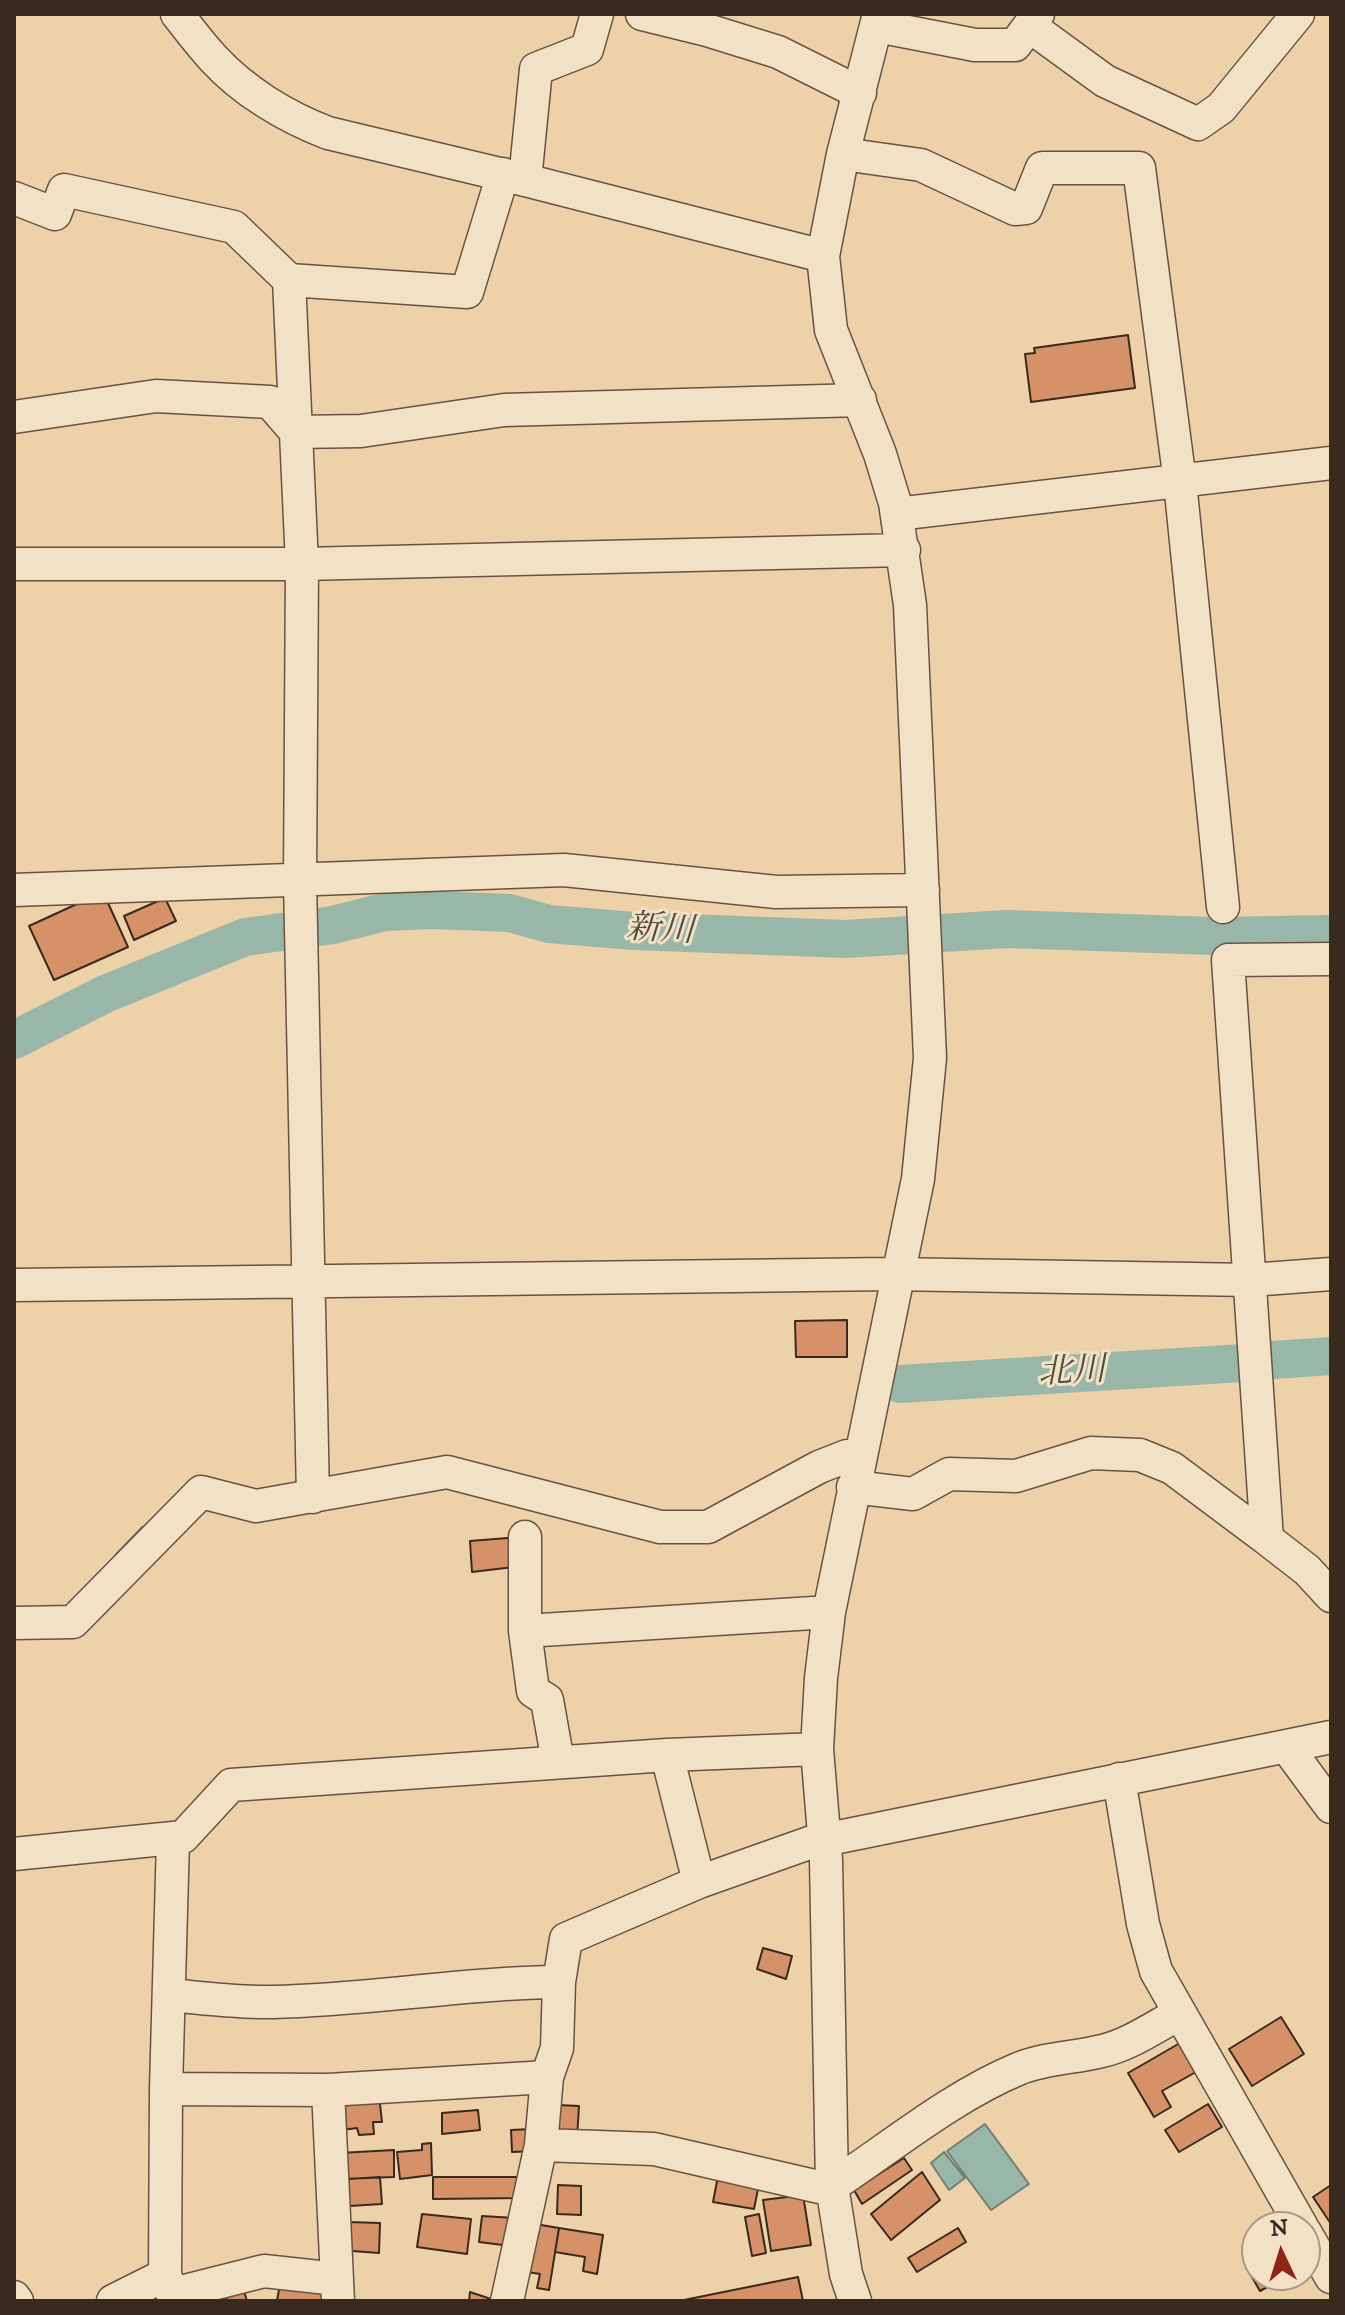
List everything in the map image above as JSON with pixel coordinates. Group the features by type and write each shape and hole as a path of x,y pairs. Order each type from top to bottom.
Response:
{"street":[{"path":"177,14 213,59 241,83 299,122 328,133 823,256"},
{"path":"14,198 55,214 64,190 234,227 289,280 467,292 514,177 536,69 587,49 597,14"},
{"path":"642,14 778,52 860,93"},
{"path":"846,2301 826,2186 816,1842 809,1749 821,1678 821,1613 918,1179 930,1058 919,965 910,605 904,550 880,454 831,330 823,256 843,154 878,20 975,45 1015,45 1034,20 1105,81 1198,124 1221,108 1298,14"},
{"path":"843,154 921,165 1015,209 1026,208 1042,168 1139,168 1180,482 1223,907"},
{"path":"289,280 302,564 300,881 313,1497"},
{"path":"14,417 156,396 270,402 296,432 361,431 504,410 860,400"},
{"path":"897,514 1331,463"},
{"path":"14,564 302,564 904,550"},
{"path":"14,890 564,870 776,892 916,899"},
{"path":"1267,1539 1228,960 1331,959"},
{"path":"14,1285 895,1275 1251,1280 1331,1274"},
{"path":"14,1623 73,1622 201,1492 256,1506 447,1472 660,1527 708,1527 819,1467 854,1467 913,1494 949,1474 1016,1476 1091,1453 1140,1455 1172,1468 1307,1570 1331,1596"},
{"path":"525,1537 525,1631 533,1691 547,1700 558,1762"},
{"path":"525,1631 821,1613"},
{"path":"507,2301 541,2145 547,2077 557,2048 559,1982 566,1939 699,1882 816,1842 1331,1737"},
{"path":"1286,1746 1331,1807"},
{"path":"14,1854 183,1837 231,1785 667,1755 809,1749"},
{"path":"667,1755 699,1882"},
{"path":"1119,1779 1143,1924 1156,1971 1294,2211"},
{"path":"171,2290 166,2089 173,1840"},
{"path":"169,1995 270,2002 393,1995 497,1983 559,1982"},
{"path":"541,2145 654,2149 826,2186 997,2079 1049,2060 1103,2051 1179,2014"},
{"path":"166,2089 328,2090 547,2077"},
{"path":"113,2301 264,2271 338,2290 328,2090"},
{"path":"826,2186 855,2301"},
{"path":"1321,2259 1331,2277"}],"shaded area":[{"path":"985,2124 1029,2184 991,2210 947,2151"},
{"path":"944,2152 965,2178 949,2190 931,2163"}],"building":[{"path":"1128,335 1135,388 1031,402 1025,354 1035,353 1034,348"},
{"path":"103,892 128,947 54,980 29,926"},
{"path":"165,898 176,921 134,940 124,916"},
{"path":"847,1320 847,1357 796,1357 795,1321"},
{"path":"520,1537 522,1566 472,1572 470,1541"},
{"path":"763,1948 792,1956 786,1979 757,1969"},
{"path":"1281,2017 1304,2054 1252,2086 1229,2049"},
{"path":"1180,2043 1196,2072 1162,2091 1171,2107 1154,2117 1128,2073"},
{"path":"379,2095 382,2122 373,2122 374,2134 359,2135 357,2128 342,2130 340,2097"},
{"path":"1208,2104 1222,2127 1179,2152 1165,2130"},
{"path":"558,2105 579,2106 577,2139 555,2137"},
{"path":"478,2110 480,2130 442,2134 442,2113"},
{"path":"532,2129 534,2151 512,2152 511,2130"},
{"path":"431,2143 432,2175 400,2179 397,2152 422,2150 422,2144"},
{"path":"394,2150 394,2177 341,2179 339,2153"},
{"path":"904,2158 912,2170 862,2204 854,2190"},
{"path":"719,2171 760,2179 754,2209 713,2202"},
{"path":"922,2172 940,2200 891,2240 871,2214"},
{"path":"380,2177 382,2204 349,2206 349,2179"},
{"path":"433,2177 524,2177 524,2198 433,2199"},
{"path":"558,2185 581,2186 581,2215 557,2214"},
{"path":"1331,2185 1331,2224 1313,2197"},
{"path":"803,2195 811,2245 771,2251 763,2200"},
{"path":"422,2214 471,2219 467,2254 417,2247"},
{"path":"759,2214 766,2253 752,2256 745,2217"},
{"path":"482,2216 515,2218 511,2246 479,2242"},
{"path":"347,2222 380,2223 379,2253 352,2251"},
{"path":"535,2224 559,2228 549,2290 537,2288 540,2274 527,2272"},
{"path":"559,2228 603,2235 597,2274 583,2271 585,2257 555,2252"},
{"path":"958,2228 966,2242 917,2272 908,2258"},
{"path":"798,2277 803,2301 679,2301"},
{"path":"281,2278 325,2287 324,2301 277,2301"},
{"path":"243,2288 247,2301 227,2301 224,2292"},
{"path":"470,2292 497,2301 469,2301"}],"waterway":[{"name":"新川","path":"14,1040 105,994 245,937 333,925 385,912 510,913 549,924 634,931 846,939 1007,929 1213,936 1331,934"},
{"name":"北川","path":"1274,1360 1331,1356"},
{"name":"北川","path":"900,1384 1243,1363"},
{"path":"118,1555 143,1529"}]}
